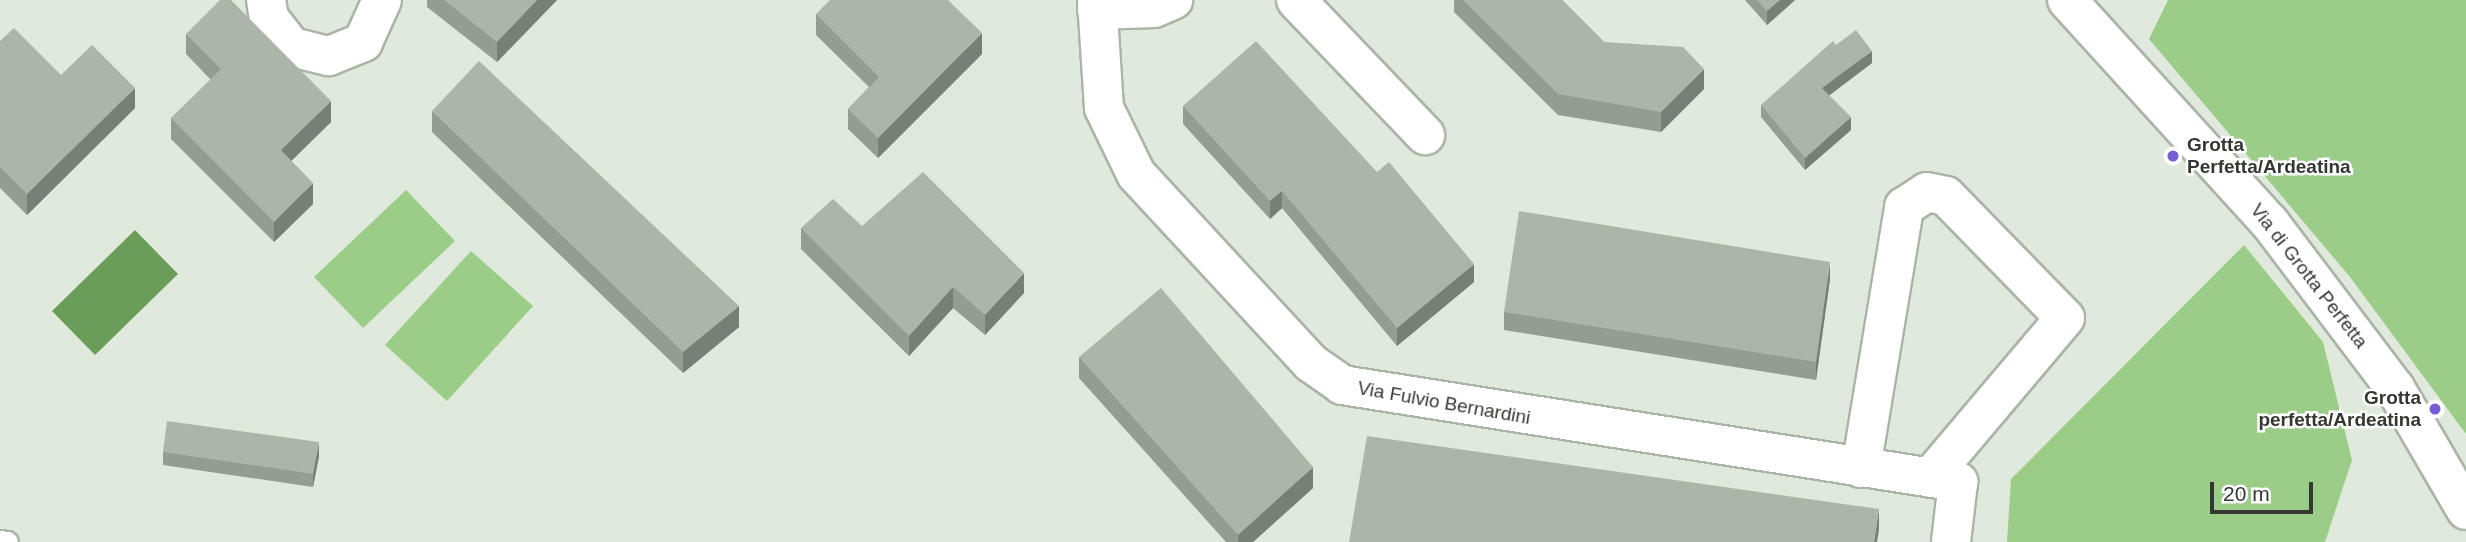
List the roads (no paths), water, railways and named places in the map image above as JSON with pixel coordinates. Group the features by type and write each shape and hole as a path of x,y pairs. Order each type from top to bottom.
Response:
{"street":[{"path":"265,1 269,18 292,47 329,57 363,42 382,0"},
{"path":"1097,5 1154,8 1173,0"},
{"path":"1296,0 1425,135"},
{"name":"Via di Grotta Perfetta","path":"2067,0 2279,234 2395,388 2466,510"},
{"name":"Via Fulvio Bernardini","path":"1097,5 1104,108 1136,174 1311,363 1342,384 1958,482 1951,542"},
{"path":"1861,468 1904,207 1927,192 1946,196 2065,318 1930,478"}],"lane":[{"path":"0,541 7,542"}],"place":[{"name":"Grotta Perfetta/Ardeatina","path":"2173,156"},
{"name":"Grotta perfetta/Ardeatina","path":"2435,409"}]}
